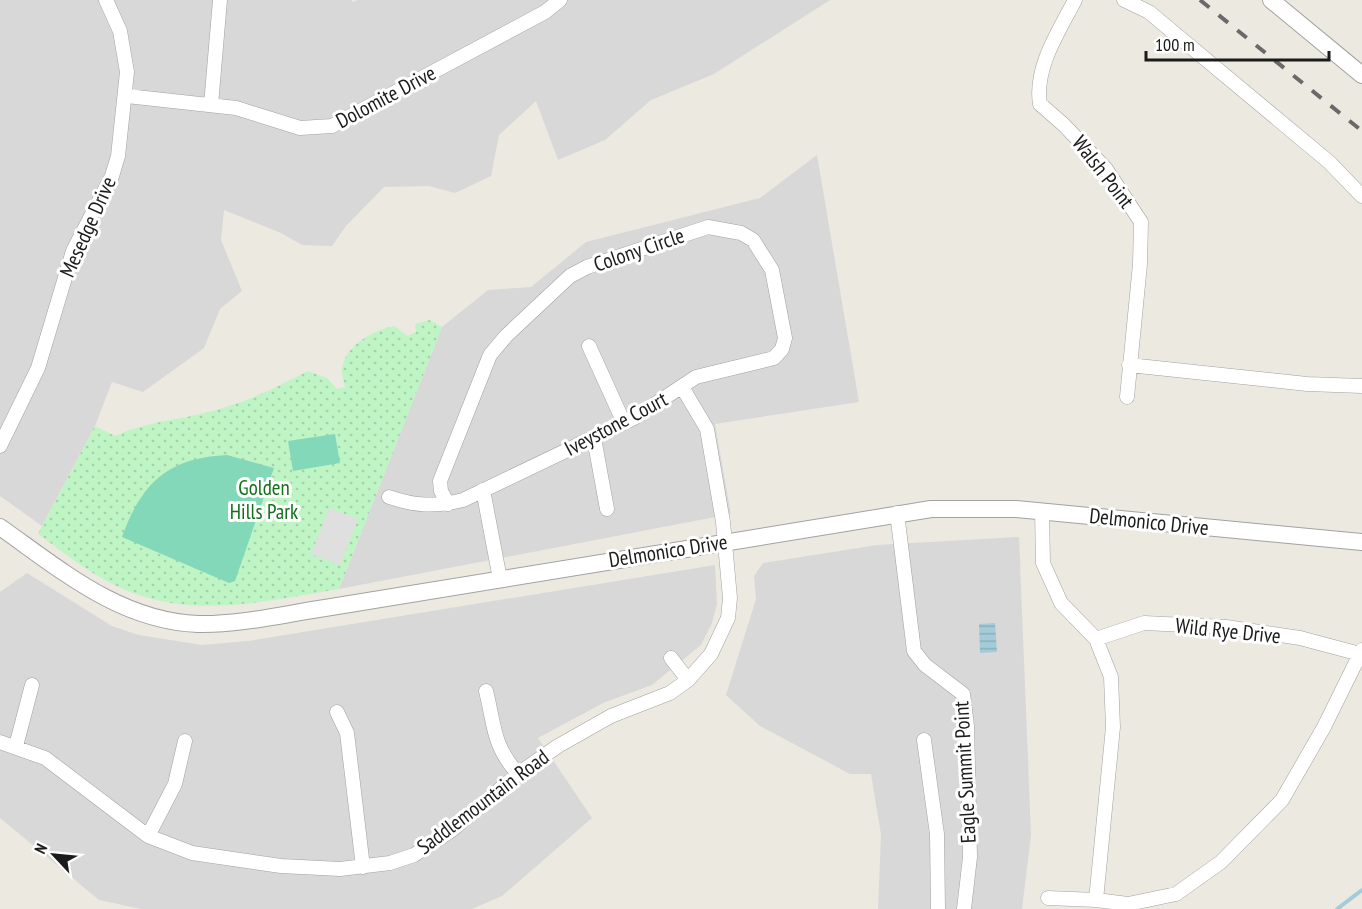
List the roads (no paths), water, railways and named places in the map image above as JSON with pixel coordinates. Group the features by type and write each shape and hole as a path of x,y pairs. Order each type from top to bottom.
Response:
{"street":[{"name":"Mesedge Drive","path":"0,446 38,368 73,250 112,176 118,156 127,96 125,55 120,31 106,0"},
{"path":"211,105 220,0"},
{"name":"Dolomite Drive","path":"127,96 236,108 300,128 332,126 544,12 560,0"},
{"name":"Walsh Point","path":"1075,0 1056,36 1037,86 1038,95 1040,104 1064,125 1106,169 1141,222 1140,264 1127,397"},
{"path":"1124,0 1149,12 1329,162 1362,196"},
{"path":"1271,0 1362,75"},
{"name":"Colony Circle","path":"448,504 441,491 440,481 490,355 506,336 570,276 587,267 708,227 741,233 753,240 772,270 785,338 782,349 774,358 763,363 696,377 682,387"},
{"path":"589,346 624,423"},
{"path":"1129,365 1307,384 1362,386"},
{"name":"Iveystone Court","path":"448,504 463,500 624,423 682,387 707,429 725,542"},
{"path":"594,438 607,509"},
{"path":"483,490 500,579"},
{"path":"389,497 412,504 448,504"},
{"name":"Delmonico Drive","path":"0,527 104,599 151,617 190,623 242,620 897,513 973,507 1041,511 1362,542"},
{"path":"1041,511 1043,563 1061,603 1096,639 1111,677 1113,727 1096,900"},
{"name":"Eagle Summit Point","path":"897,513 914,651 925,664 963,693 967,726 970,857 963,909"},
{"name":"Saddlemountain Road","path":"0,742 45,758 148,836 192,853 292,866 340,869 390,863 430,846 518,774 585,730 611,716 657,700 688,680 711,654 728,618 730,598 725,542"},
{"name":"Wild Rye Drive","path":"1096,639 1144,623 1226,627 1300,638 1361,652"},
{"path":"1048,898 1128,904 1176,894 1221,862 1282,800 1324,727 1361,652"},
{"path":"671,658 688,680"},
{"path":"16,746 32,685"},
{"path":"486,690 495,741 504,758 518,774"},
{"path":"337,712 347,733 363,867"},
{"path":"924,740 937,834 938,909"},
{"path":"148,836 175,784 185,741"}],"water":[{"path":"995,623 997,652 980,653 979,624"}],"waterway":[{"path":"1337,909 1362,890"}],"railway":[{"path":"1200,0 1362,131"}],"park label":[{"name":"Golden Hills Park","path":"264,500"}]}
